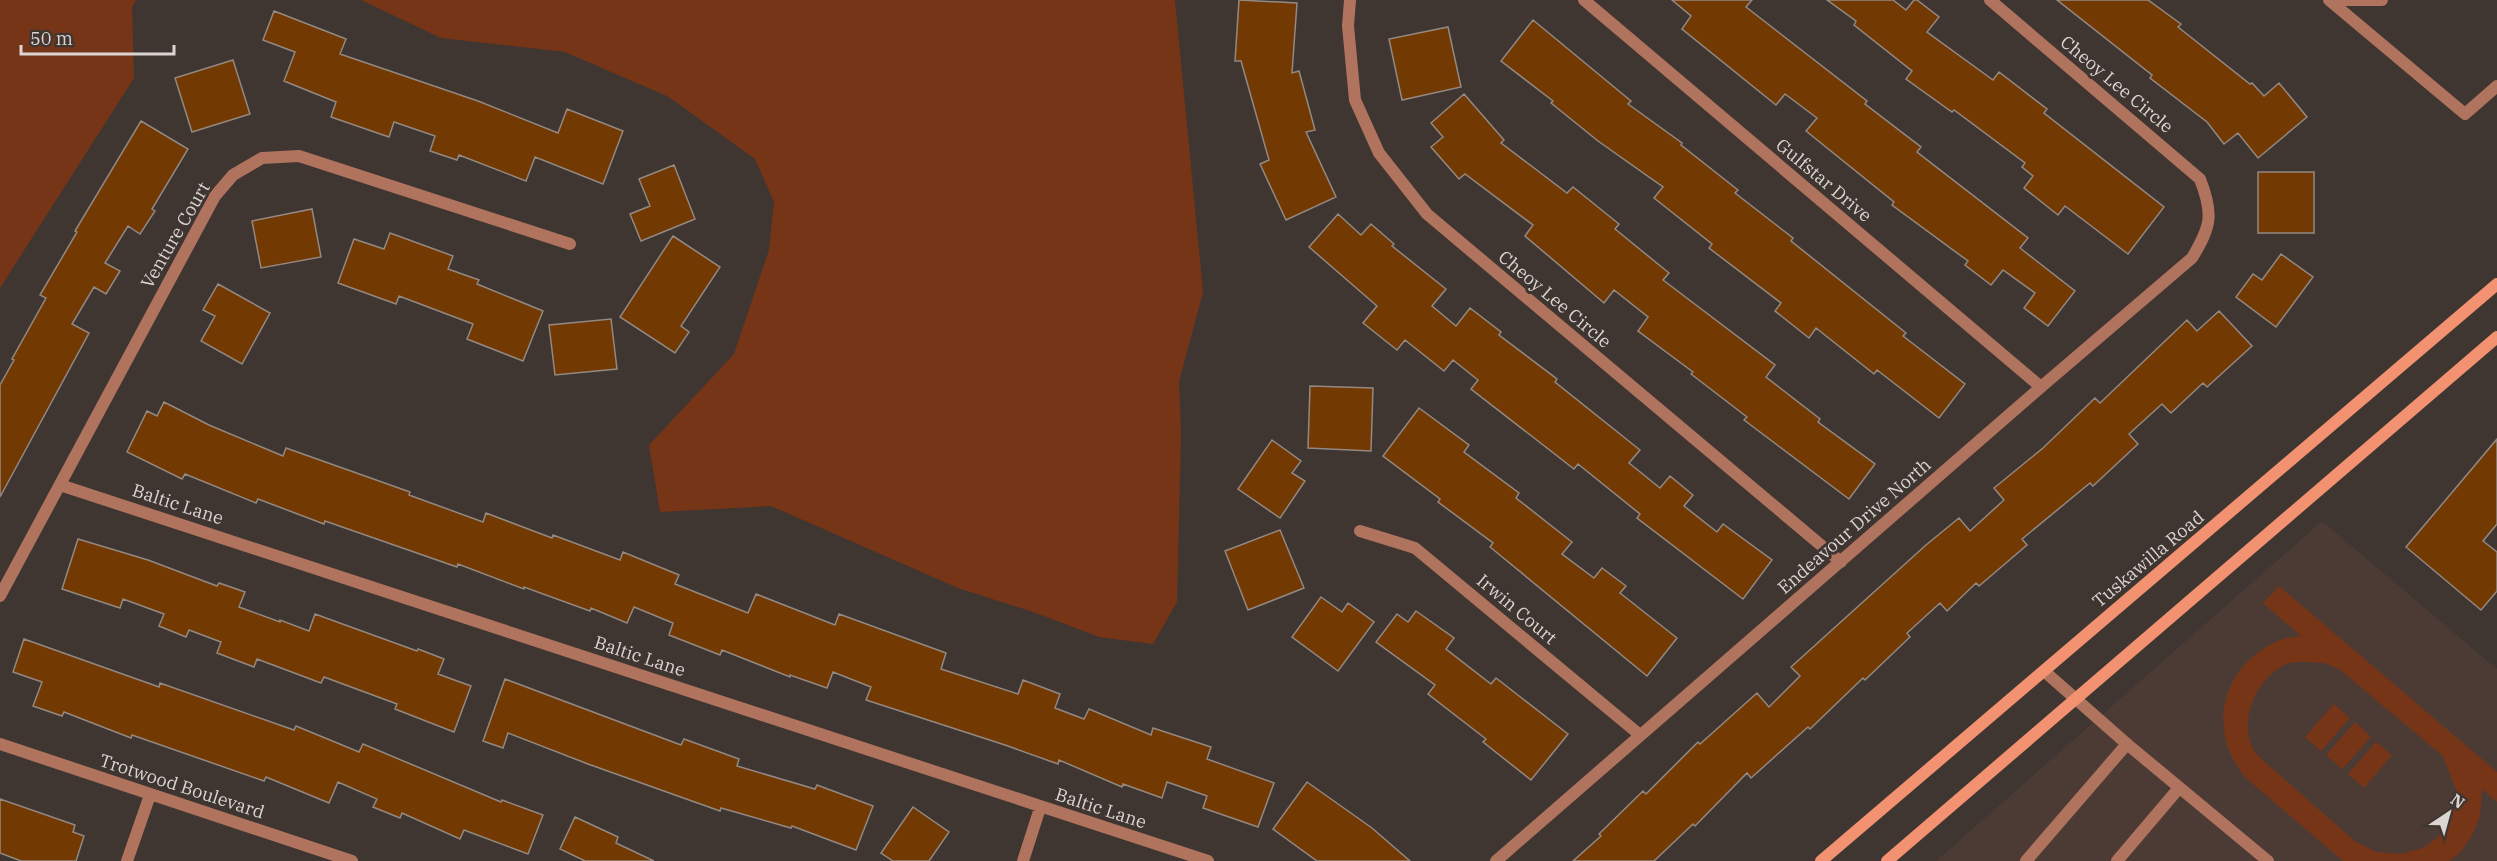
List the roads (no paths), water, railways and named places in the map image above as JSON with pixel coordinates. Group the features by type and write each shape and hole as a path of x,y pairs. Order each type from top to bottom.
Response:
{"main road":[{"name":"Tuskawilla Road","path":"1821,861 2497,284"},
{"path":"1887,861 2497,337"}],"street":[{"name":"Cheoy Lee Circle","path":"1350,0 1348,26 1355,100 1379,153 1427,214 1841,562"},
{"name":"Gulfstar Drive","path":"1584,0 2041,387"},
{"name":"Cheoy Lee Circle","path":"1990,0 2180,160 2200,179 2210,204"},
{"path":"2329,0 2465,114 2497,86"},
{"path":"2345,0 2382,0"},
{"name":"Venture Court","path":"0,596 214,196 233,175 262,158 299,156 570,244"},
{"name":"Endeavour Drive North","path":"1496,861 2192,258 2206,234 2210,204"},
{"name":"Baltic Lane","path":"60,485 1040,808 1208,861"},
{"name":"Irwin Court","path":"1360,531 1415,548 1640,735"},
{"path":"2044,671 2127,744 2268,861"},
{"name":"Trotwood Boulevard","path":"0,744 352,861"},
{"path":"2026,861 2127,744"},
{"path":"2117,861 2180,788"},
{"path":"127,861 150,795"},
{"path":"1023,861 1040,808"}]}
